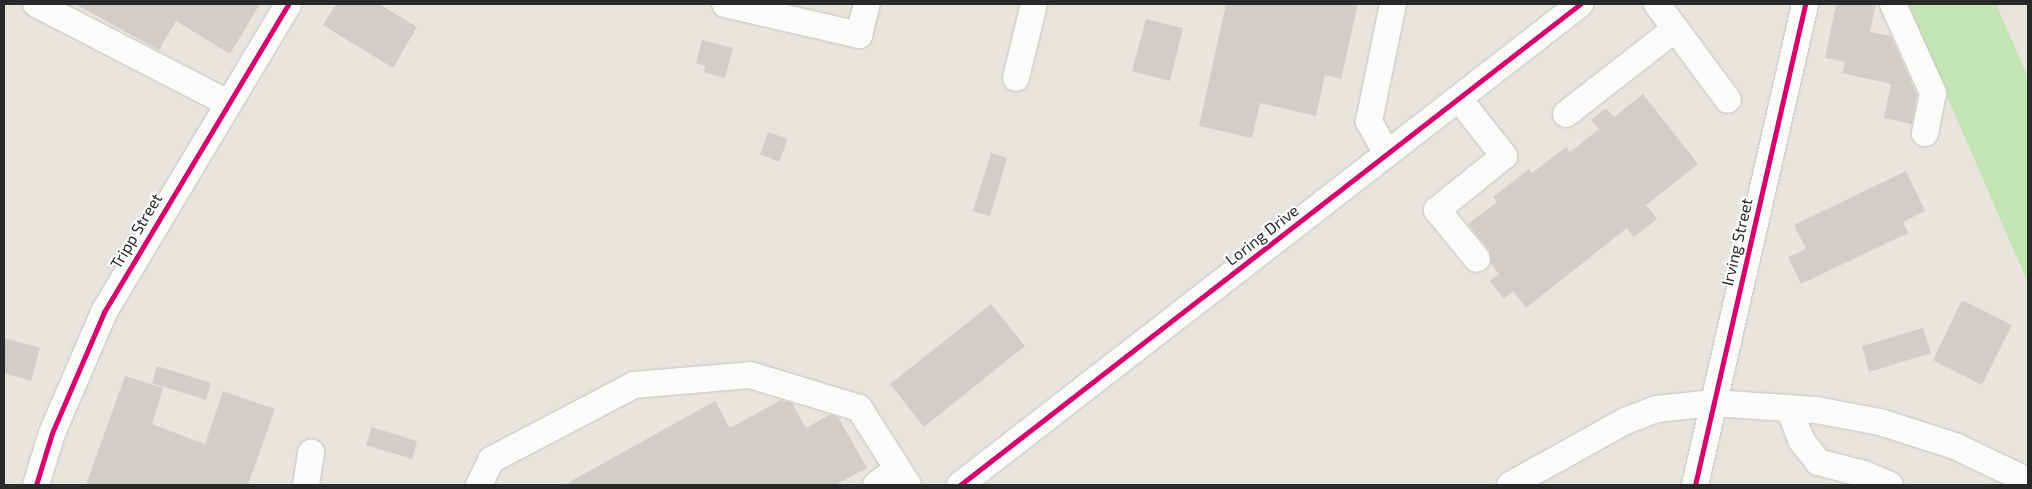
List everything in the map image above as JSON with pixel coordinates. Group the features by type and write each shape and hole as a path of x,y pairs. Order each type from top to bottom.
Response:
{"street":[{"path":"36,4 228,104"},
{"name":"Tripp Street","path":"36,485 52,433 104,312 288,4"},
{"path":"726,4 859,35 867,4"},
{"path":"1016,78 1034,4"},
{"path":"1387,154 1369,121 1393,4"},
{"name":"Loring Drive","path":"960,485 1580,4"},
{"path":"1657,4 1728,100"},
{"name":"Irving Street","path":"1695,485 1804,4"},
{"path":"1893,4 1933,93 1925,133"},
{"path":"1566,114 1675,28"},
{"path":"1459,99 1504,156 1437,210 1477,259"},
{"path":"479,485 491,460 634,385 750,375 859,408 903,477 876,485"},
{"path":"1510,485 1625,421 1657,409 1713,403 1816,410 1880,422 1955,446 2018,476"},
{"path":"1789,408 1801,440 1818,462 1864,474 1890,485"},
{"path":"306,485 312,452"}],"green space":[{"path":"1907,4 1996,4 2028,77 2028,283"}],"building":[{"path":"75,4 260,4 230,54 176,21 159,50"},
{"path":"336,4 379,4 417,27 393,68 323,25"},
{"path":"1226,4 1358,4 1341,79 1325,75 1316,116 1260,103 1252,138 1199,126"},
{"path":"1836,4 1876,4 1870,32 1891,36 1917,95 1912,124 1884,118 1891,84 1842,73 1845,62 1825,58"},
{"path":"1146,19 1183,28 1170,81 1132,71"},
{"path":"702,40 733,48 725,78 704,72 705,66 696,63"},
{"path":"1643,94 1698,164 1646,205 1657,219 1634,237 1627,228 1526,308 1513,291 1504,299 1490,281 1499,274 1491,264 1489,250 1468,224 1497,202 1493,197 1529,169 1532,173 1566,147 1570,152 1599,129 1591,120 1606,108 1614,117"},
{"path":"768,132 788,139 779,162 760,154"},
{"path":"991,153 1007,158 990,216 973,211"},
{"path":"1906,171 1925,211 1903,222 1908,233 1801,284 1788,257 1806,249 1794,225"},
{"path":"1962,300 2012,325 1982,385 1933,360"},
{"path":"991,304 1025,346 924,427 890,384"},
{"path":"1923,328 1931,353 1869,372 1862,346"},
{"path":"4,338 40,348 31,381 4,373"},
{"path":"157,366 211,383 206,400 152,383"},
{"path":"125,376 163,388 152,424 205,444 223,391 275,409 248,485 86,485"},
{"path":"781,400 792,403 806,428 829,415 838,417 867,468 835,485 564,485 715,401 730,428"},
{"path":"372,427 417,441 412,459 366,445"}],"cycle path":[{"path":"36,485 52,433 104,312 288,4"},
{"path":"960,485 1580,4"},
{"path":"1695,485 1805,4"}]}
